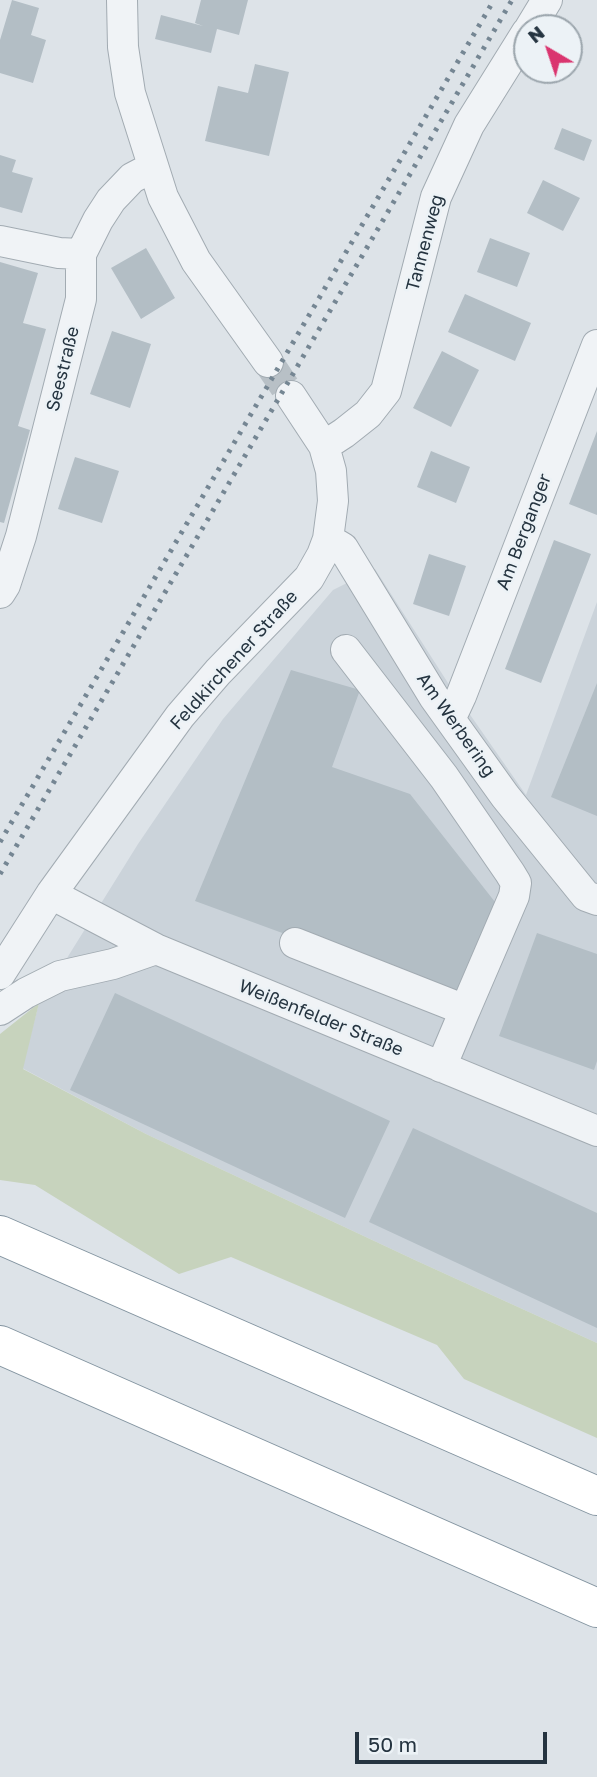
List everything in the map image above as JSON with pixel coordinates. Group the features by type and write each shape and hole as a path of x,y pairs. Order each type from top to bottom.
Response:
{"highway":[{"path":"0,1235 597,1496"},
{"path":"0,1346 597,1608"}],"street":[{"path":"122,0 123,47 130,93 163,197 196,261 268,362"},
{"name":"Tannenweg","path":"324,446 368,414 386,391 436,197 469,125 513,54"},
{"name":"Seestraße","path":"0,593 21,536 81,299 81,254 98,219 111,200 132,178 153,167"},
{"path":"0,241 59,253 81,254"},
{"name":"Am Berganger","path":"448,716 454,711 461,696 597,345"},
{"name":"Feldkirchener Straße","path":"0,974 51,894 180,716 218,672 309,578 328,539 333,501 331,471 324,446 291,396"},
{"name":"Am Werbering","path":"328,539 343,548 434,696 505,796 586,896 596,897"},
{"path":"346,650 444,777 516,883 514,896 441,1067"},
{"path":"444,777 475,754"},
{"name":"Weißenfelder Straße","path":"51,894 156,949 597,1131"},
{"path":"295,943 465,1010"},
{"path":"0,1010 60,976 113,964 156,949"}],"shaded area":[{"path":"375,569 448,683 526,795 597,602 597,1343 146,1134 22,1068 39,1003 138,844 223,719 333,590"}],"green space":[{"path":"39,1003 23,1069 146,1134 597,1343 597,1438 464,1379 437,1345 231,1257 179,1274 35,1185 0,1180 0,1034"}],"building":[{"path":"12,0 39,8 31,35 46,40 33,83 0,73 0,40"},
{"path":"201,0 248,0 239,35 217,29 211,53 155,39 161,15 203,26 195,23"},
{"path":"255,64 289,72 269,156 205,141 218,86 248,93"},
{"path":"562,128 592,140 584,161 554,149"},
{"path":"0,155 16,160 12,172 33,178 22,213 0,207"},
{"path":"543,180 580,198 563,231 527,213"},
{"path":"490,238 530,253 517,287 477,272"},
{"path":"146,248 175,298 141,319 111,268"},
{"path":"0,262 38,273 23,323 46,329 18,426 30,430 4,523 0,522"},
{"path":"465,294 531,323 515,361 448,332"},
{"path":"112,331 151,344 130,408 90,394"},
{"path":"442,351 479,370 451,427 413,408"},
{"path":"597,431 597,515 569,504"},
{"path":"431,451 470,467 456,503 417,487"},
{"path":"75,457 119,471 102,523 58,509"},
{"path":"554,540 591,554 541,683 505,669"},
{"path":"429,554 466,566 449,616 413,604"},
{"path":"291,670 360,690 332,767 410,794 495,902 457,997 195,901"},
{"path":"597,683 597,816 551,797"},
{"path":"537,933 597,954 597,1061 594,1070 499,1036"},
{"path":"115,993 390,1121 345,1218 70,1090"},
{"path":"413,1128 597,1213 597,1328 369,1222"}],"tunnel":[{"path":"268,362 291,396"}],"railway":[{"path":"0,842 494,0"},
{"path":"0,874 512,0"}]}
